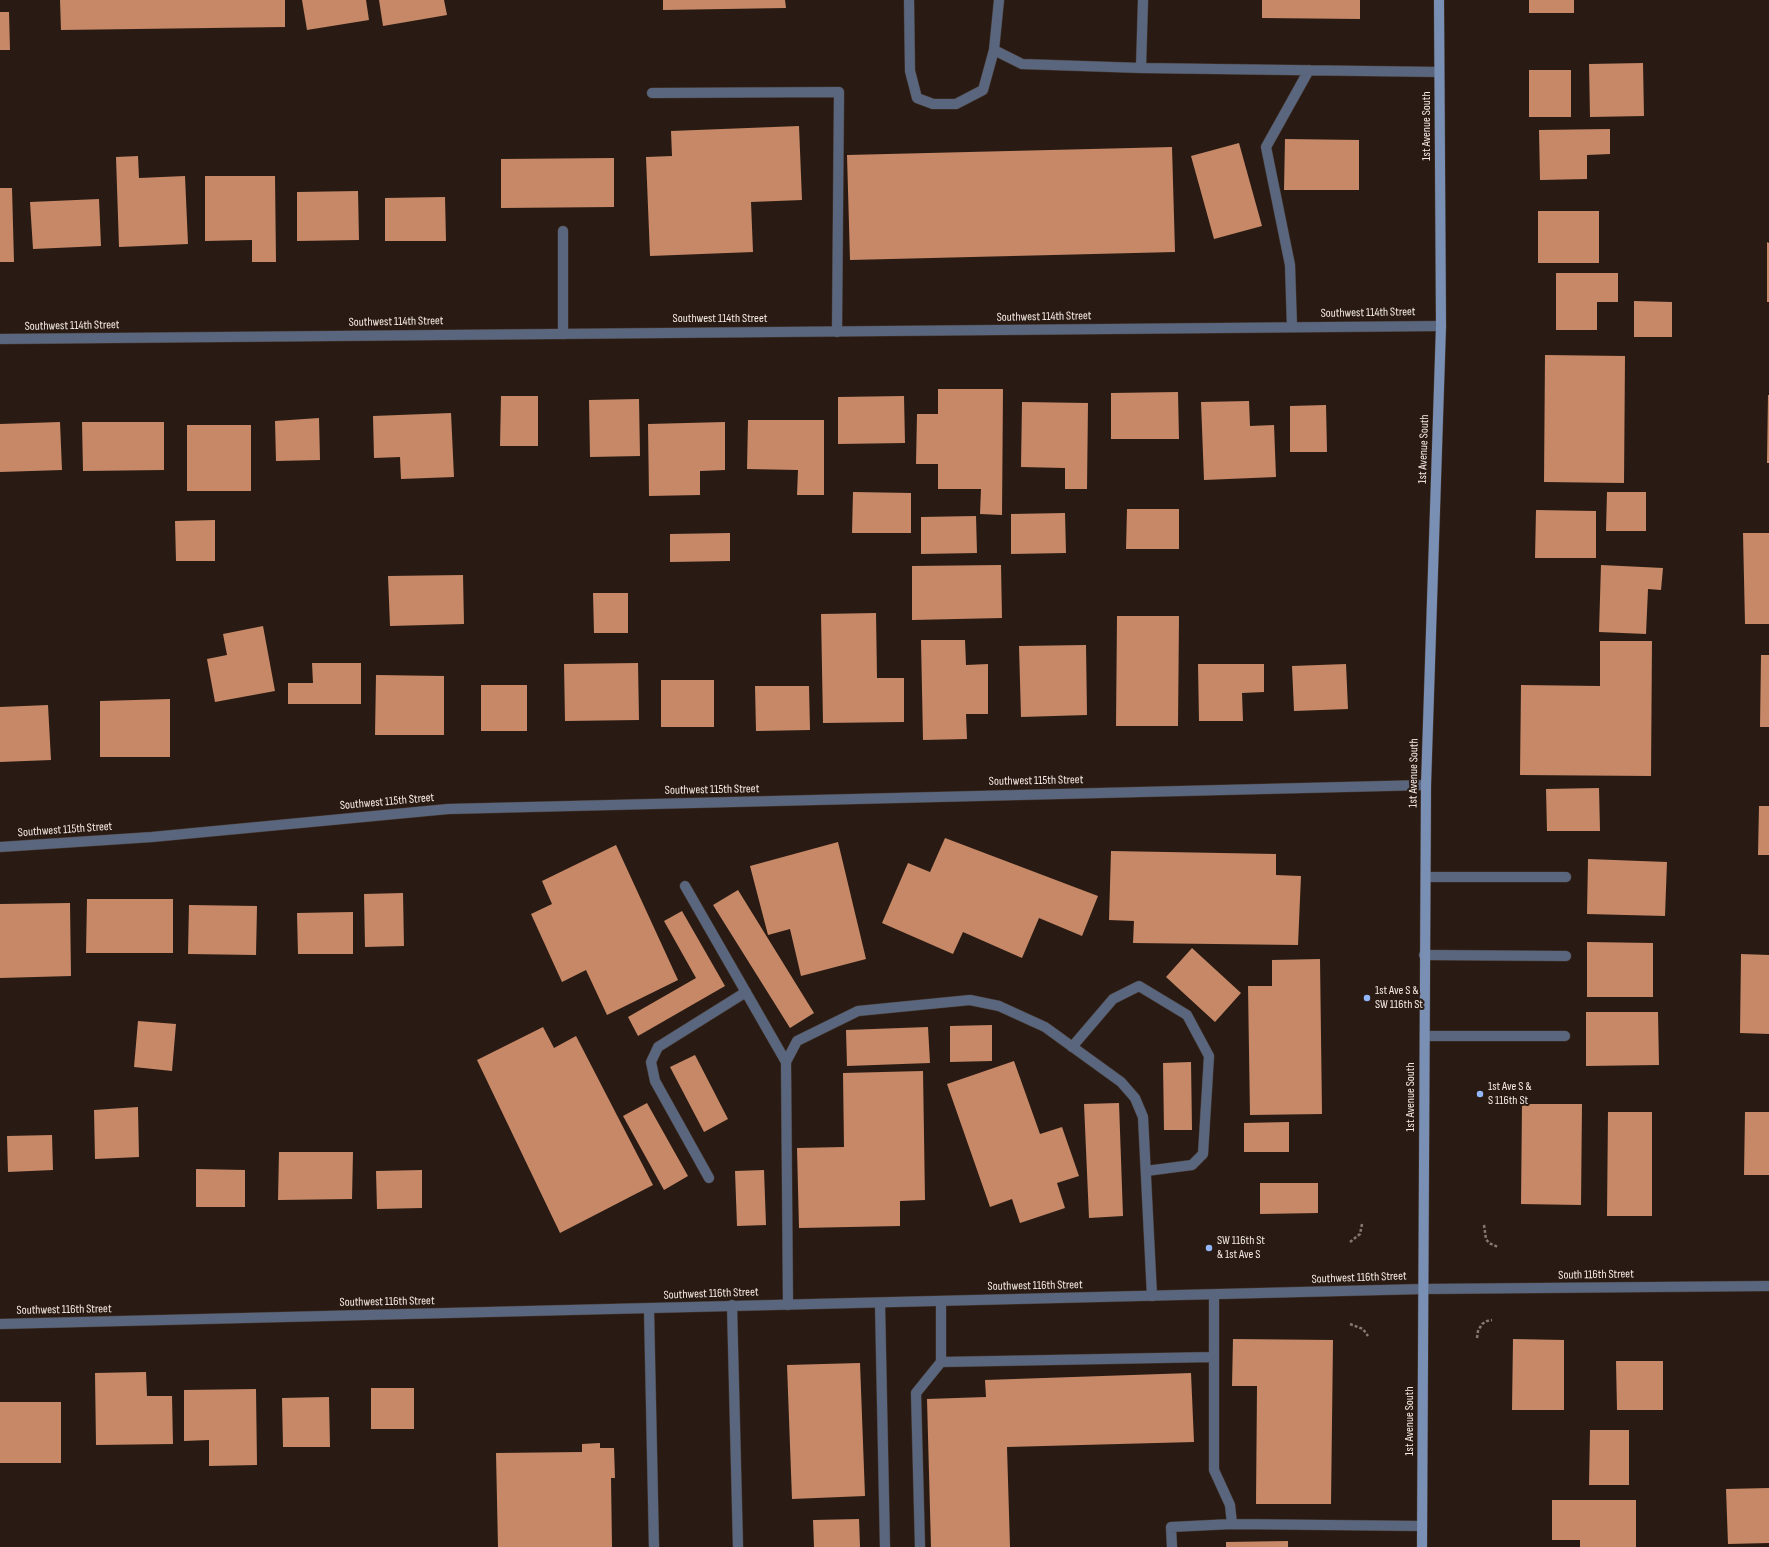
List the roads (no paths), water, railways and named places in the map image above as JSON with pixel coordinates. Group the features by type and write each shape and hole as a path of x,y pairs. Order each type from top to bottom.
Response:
{"main road":[{"name":"1st Avenue South","path":"1422,1547 1426,785 1441,326 1439,0"}],"street":[{"path":"909,0 910,71 917,98 933,104 956,104 982,90 994,50 999,0"},
{"path":"1142,68 1143,0"},
{"path":"994,50 1022,64 1142,68 1439,72"},
{"path":"1292,327 1290,265 1266,147 1309,70"},
{"path":"652,93 839,92 836,332"},
{"path":"563,231 563,334"},
{"name":"Southwest 114th Street","path":"0,339 1441,326"},
{"name":"Southwest 115th Street","path":"0,847 152,837 448,809 1426,785"},
{"path":"1426,877 1566,877"},
{"path":"685,886 786,1062"},
{"path":"1424,955 1566,956"},
{"path":"1072,1047 1113,999 1139,986 1187,1015 1209,1056 1203,1154 1192,1166 1146,1171"},
{"path":"709,1178 656,1081 651,1062 658,1047 746,992"},
{"path":"788,1305 786,1062 797,1041 858,1011 970,1000 999,1006 1045,1027 1121,1082 1135,1098 1143,1117 1152,1296"},
{"path":"1425,1036 1565,1036"},
{"name":"South 116th Street","path":"1423,1289 1769,1286"},
{"name":"Southwest 116th Street","path":"0,1324 1423,1289"},
{"path":"1214,1294 1214,1470 1230,1505 1232,1524"},
{"path":"920,1547 916,1393 941,1362 941,1301"},
{"path":"880,1302 885,1547"},
{"path":"732,1305 738,1547"},
{"path":"649,1309 654,1547"},
{"path":"941,1362 1214,1357"},
{"path":"1172,1547 1171,1527 1232,1524 1422,1526"}],"place":[{"name":"1st Ave S & SW 116th St","path":"1367,998"},
{"name":"1st Ave S & S 116th St","path":"1480,1094"},
{"name":"SW 116th St & 1st Ave S","path":"1209,1248"}]}
